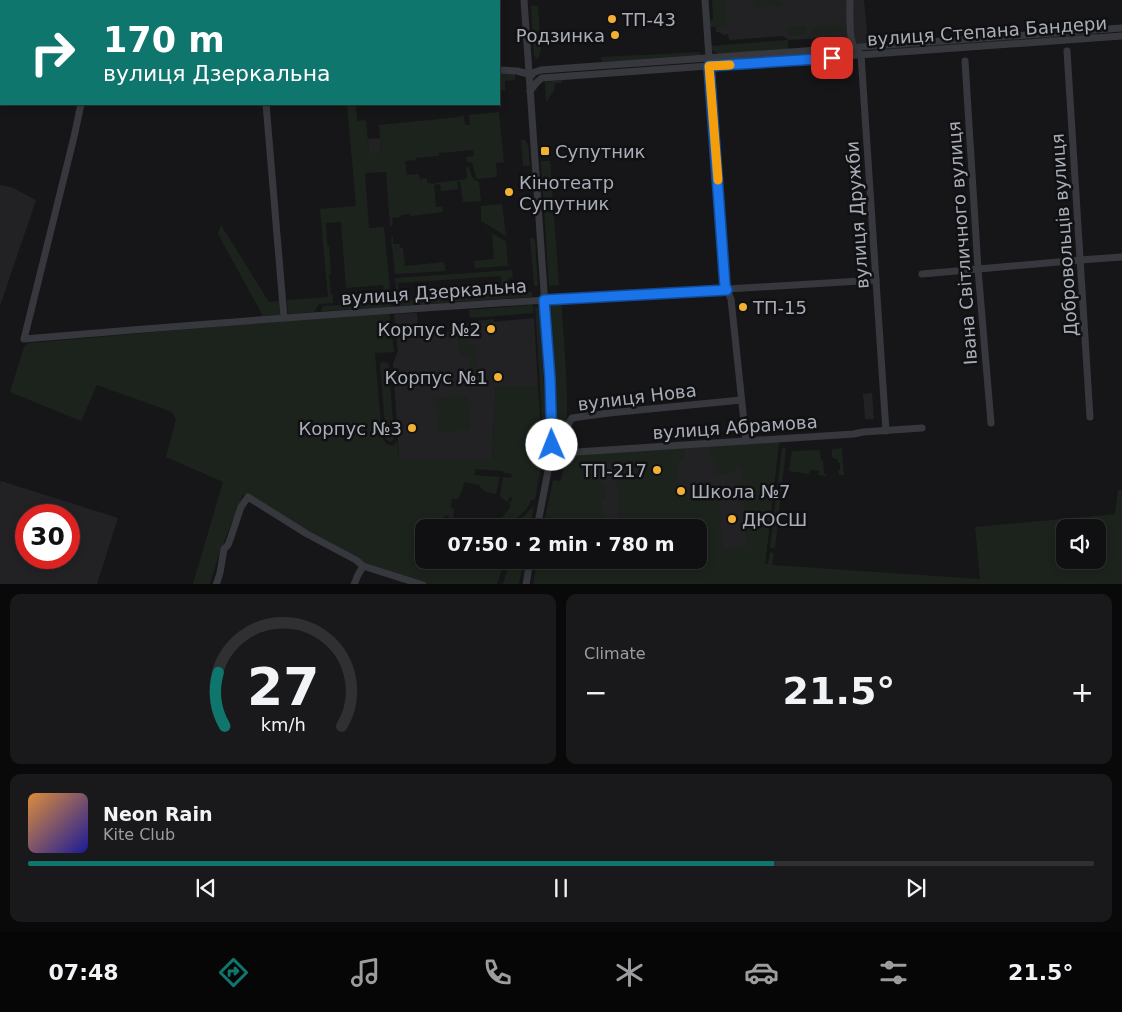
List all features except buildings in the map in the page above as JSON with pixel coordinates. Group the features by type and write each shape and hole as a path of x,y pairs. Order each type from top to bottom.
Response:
{"street":[{"path":"524,0 552,436 539,519"},
{"path":"705,0 725,286 731,299 746,441"},
{"path":"850,0 851,40 861,55"},
{"name":"вулиця Степана Бандери","path":"529,74 541,70 1122,28"},
{"path":"1101,30 1101,38"},
{"name":"вулиця Степана Бандери","path":"542,78 1122,36"},
{"name":"Добровольців вулиця","path":"1067,51 1090,417"},
{"name":"вулиця Дружби","path":"861,55 886,431"},
{"path":"528,60 541,70"},
{"name":"Івана Світличного вулиця","path":"965,61 978,269 991,423"},
{"path":"597,66 597,74"},
{"path":"500,70 517,70 542,78"},
{"path":"530,91 542,78"},
{"name":"вулиця Дзеркальна","path":"81,105 24,339 284,318 876,280"},
{"path":"266,105 284,318"},
{"path":"922,274 1122,257"},
{"name":"вулиця Нова","path":"565,453 567,447 567,425 572,418 741,400"},
{"name":"вулиця Абрамова","path":"550,455 922,428"},
{"path":"216,584 224,549 228,545 241,507 248,496 307,534 356,560 363,566 423,584"},
{"path":"354,584 363,566"},
{"path":"526,584 528,569"}],"shaded area":[{"path":"712,0 727,0 727,25 722,24 719,27 710,27 709,21 713,20"},
{"path":"727,0 864,0 868,43 859,44 843,37 788,40 783,36 729,40 728,34 723,35 716,32 716,27 727,24"},
{"path":"755,0 780,0 782,6 755,7"},
{"path":"531,6 538,6 541,49 538,59 534,56"},
{"path":"842,25 843,32 812,34 812,26"},
{"path":"806,26 806,34 788,36 787,27"},
{"path":"1096,33 1097,35 875,51 876,49"},
{"path":"788,40 788,49 718,54 710,46"},
{"path":"700,52 700,55 602,62 601,57"},
{"path":"500,73 515,74 515,80 505,81 505,90 500,90"},
{"path":"562,80 562,83 555,83 554,91 546,102 545,82"},
{"path":"347,105 372,105 356,106 357,121 366,120 369,153 381,153 379,125 460,117 464,115 465,125 470,125 469,115 499,112 504,162 496,163 497,177 476,178 473,165 471,162 467,162 466,157 474,156 473,150 439,153 439,156 405,161 407,175 419,174 420,179 427,178 427,183 431,184 467,179 466,167 468,166 473,177 479,182 481,201 463,202 460,181 457,182 458,189 441,191 440,184 434,185 436,207 442,207 443,212 410,216 410,214 401,215 401,217 392,218 393,225 390,226 386,172 365,173 369,228 384,227 391,299 385,299 383,285 346,288 341,222 326,223 331,274 329,275 333,303 319,304 314,312 288,314 287,300 328,297 320,209 356,206"},
{"path":"380,138 381,153 369,153 368,139"},
{"path":"521,140 525,140 528,145 530,166 523,166"},
{"path":"541,161 550,161 559,285 549,286"},
{"path":"0,185 11,187 36,200 0,306"},
{"path":"502,204 506,236 481,221 481,206"},
{"path":"221,225 269,302 279,301 280,315 263,316 218,234"},
{"path":"480,227 506,241 508,266 475,268 474,261 494,259 492,234"},
{"path":"393,237 393,244 399,244 400,248 403,248 405,266 444,262 446,271 395,274 391,238"},
{"path":"530,237 535,239 538,286 534,286"},
{"path":"512,270 513,277 508,278 508,291 502,291 501,276 398,283 399,299 397,299 395,278"},
{"path":"532,292 532,297 398,306 397,301"},
{"path":"561,301 567,425 562,450 557,451 551,305"},
{"path":"391,302 391,307 321,311 323,306"},
{"path":"533,305 534,313 470,318 469,310"},
{"path":"535,306 539,310 547,433 535,500 531,500 525,511 516,519 501,519 511,506 509,503 513,499 510,496 507,502 500,496 503,477 511,478 512,474 504,473 503,471 475,469 475,475 500,477 496,494 484,491 479,485 465,482 459,497 452,499 451,508 454,509 453,517 455,519 451,519 446,515 443,519 415,519 415,569 502,569 497,584 428,584 377,569 331,546 249,496 243,495 219,554 210,584 193,584 223,482 166,457 176,419 172,412 97,385 81,421 10,392 24,347 30,343 389,314 394,352 375,353 382,437 391,446 397,441 399,460 492,460 496,386 538,386 541,432 543,432"},
{"path":"417,313 418,329 427,334 450,332 450,328 466,323 534,318 538,386 496,386 492,460 399,460 393,364 398,351 394,316 396,314"},
{"path":"493,319 494,322 478,323 479,338 472,339 470,322"},
{"path":"466,323 468,344 476,344 477,369 475,372 472,372 470,355 460,356 458,337 441,338 441,333 450,332 450,328"},
{"path":"382,362 389,364 394,439 390,442 386,439 380,364"},
{"path":"872,393 874,419 865,419 863,394"},
{"path":"468,396 470,430 438,432 436,398"},
{"name":"Школа №7","path":"779,442 765,564 707,560 707,519 591,519 585,454"},
{"path":"779,442 765,564 768,564 770,552 774,553 772,565 980,579 975,527 1056,519 1056,569 1106,569 1106,519 1061,519 1115,514 1118,490 1122,490 1122,584 533,584 536,569 707,569 707,519 619,519 616,463 603,464 603,470 600,470 600,484 605,484 606,500 601,500 602,515 606,515 606,519 545,519 553,480 561,481 564,465 556,463 559,456 685,448 685,460 677,461 679,490 718,488 723,549 747,547 741,469 736,469 736,472 716,474 715,458 708,458 711,446"},
{"path":"782,448 786,448 775,548 770,548"},
{"path":"842,448 844,475 839,475 840,463 832,457 832,449"},
{"path":"820,450 826,476 819,475 819,471 810,470 809,474 789,471 792,451"},
{"path":"1,481 74,504 15,504 15,569 80,569 80,506 118,518 97,584 0,584"},
{"path":"534,506 532,519 520,519"},
{"path":"508,569 522,569 519,584 503,584"}],"slow traffic":[{"path":"718,180 709,66 730,65"}],"place":[{"name":"ТП-43","path":"612,19"},
{"name":"Родзинка","path":"615,35"},
{"name":"Супутник","path":"545,151"},
{"name":"Кінотеатр Супутник","path":"509,192"},
{"name":"ТП-15","path":"743,307"},
{"name":"Корпус №2","path":"491,329"},
{"name":"Корпус №1","path":"498,377"},
{"name":"Корпус №3","path":"412,428"},
{"name":"ТП-217","path":"657,470"},
{"name":"Школа №7","path":"681,491"},
{"name":"ДЮСШ","path":"732,519"}],"route":[{"path":"552,445 550,379 544,300 727,290 725,286 709,66 832,58"}]}
